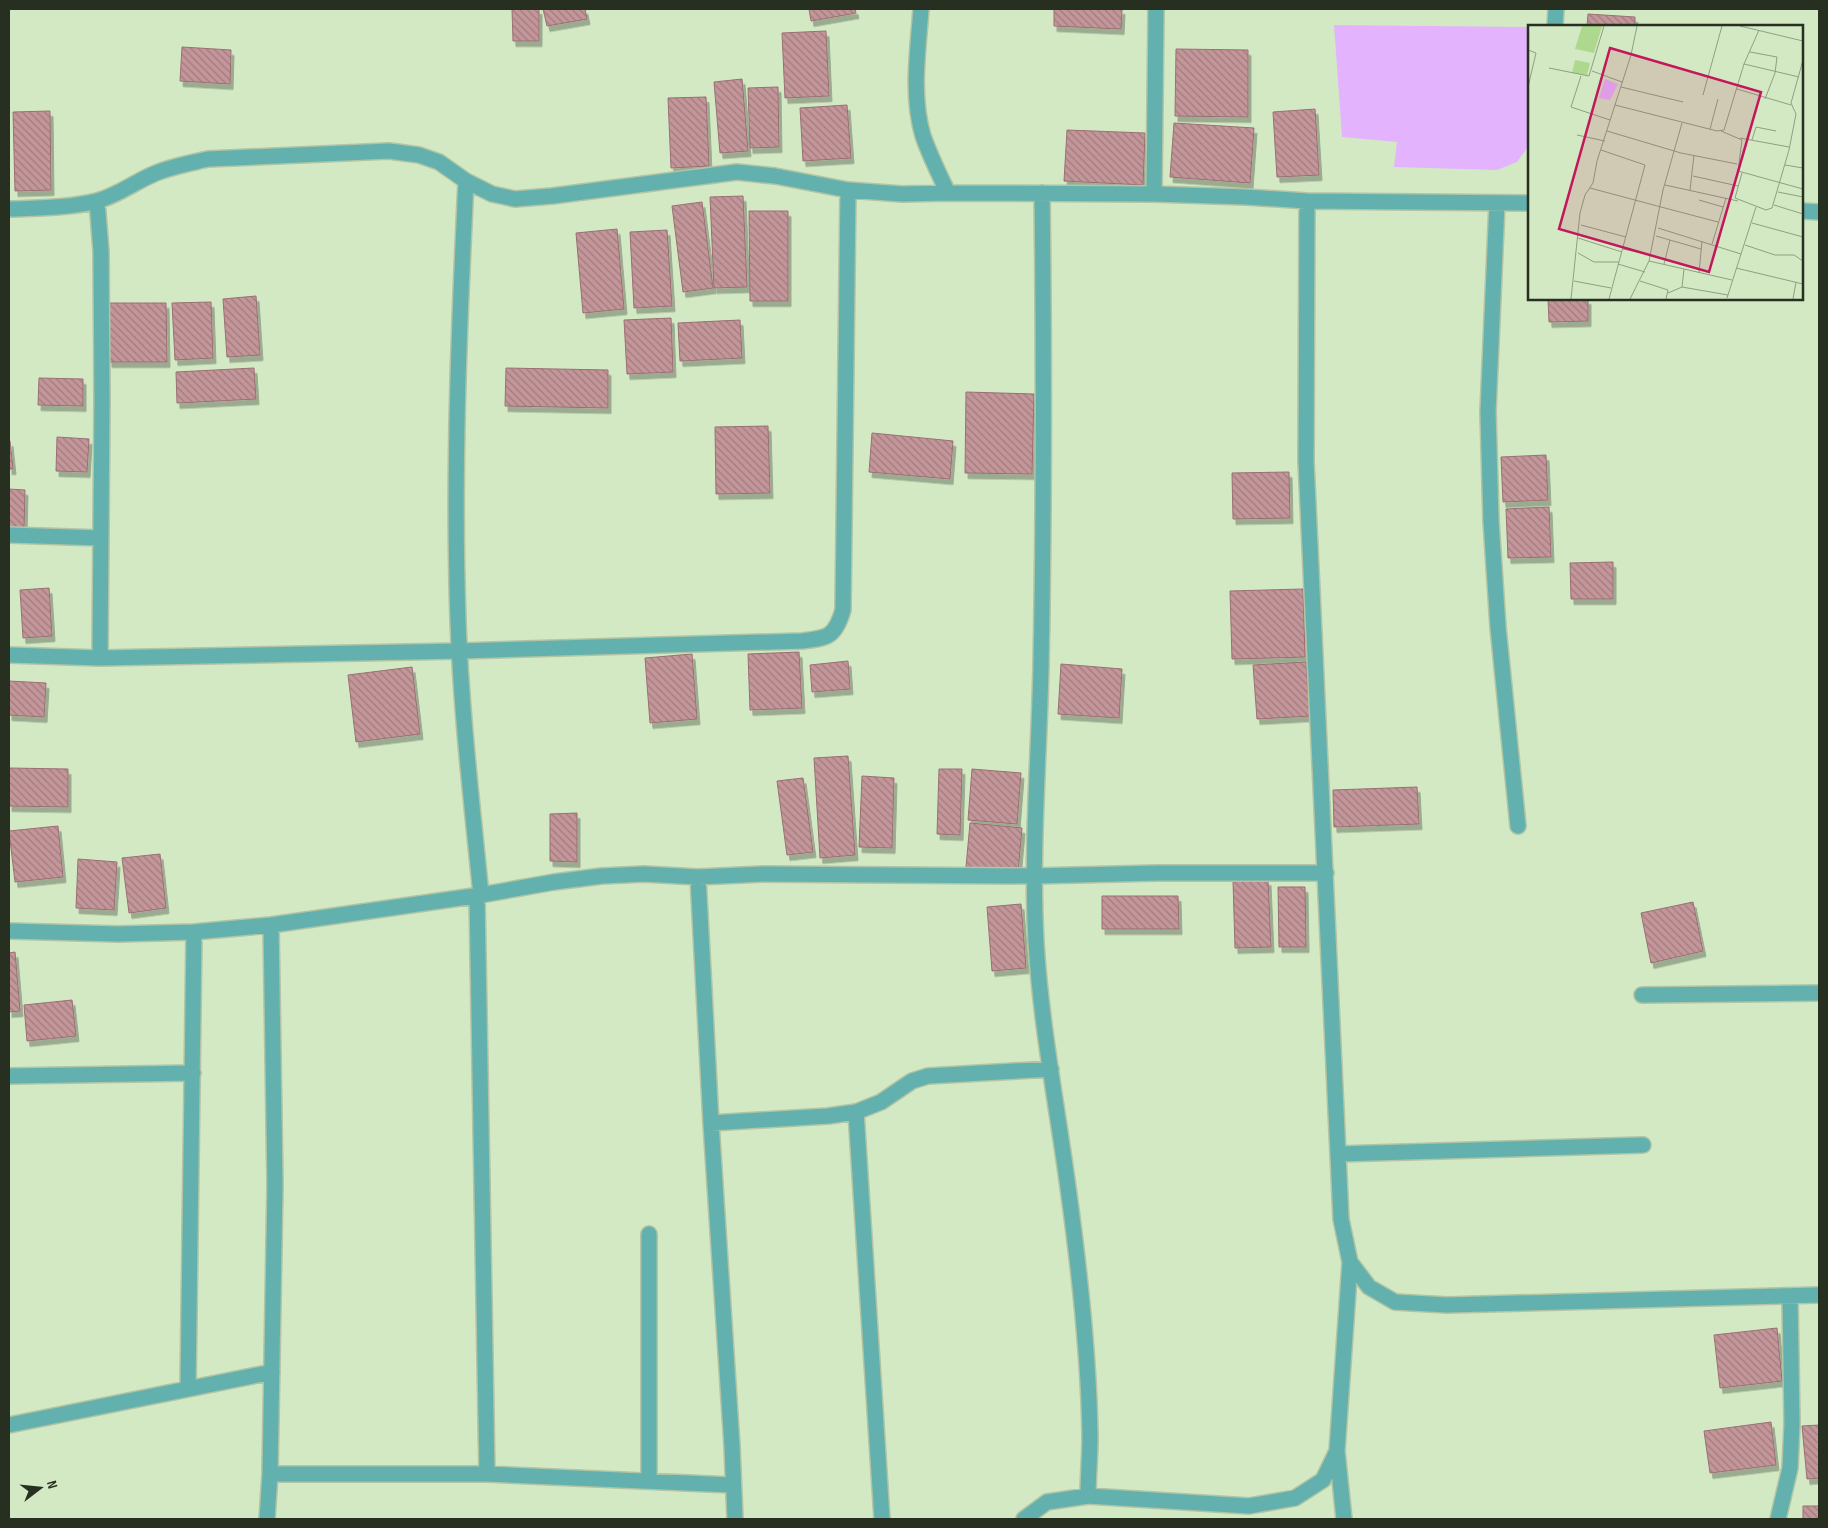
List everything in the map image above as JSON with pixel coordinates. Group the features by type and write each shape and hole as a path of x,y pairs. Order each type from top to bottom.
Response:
{"street":[{"path":"921,9 916,80 919,111 923,134 931,157 948,193"},
{"path":"1154,194 1156,9"},
{"path":"1555,25 1556,9"},
{"path":"9,209 45,208 97,201 127,189 155,174 180,165 208,159 389,151 419,155 440,162 466,181 492,194 515,199 738,172 775,176 848,190 902,194 1154,194 1246,196 1307,201 1528,203"},
{"path":"466,181 457,396 456,542 464,719 479,896 487,1474"},
{"path":"9,655 100,658 460,651 802,641 826,638 839,625 843,610 848,190"},
{"path":"1042,193 1044,356 1041,667 1034,876 1036,942 1041,994 1070,1197 1084,1335 1090,1440 1088,1496"},
{"path":"97,201 101,260 100,658"},
{"path":"1307,201 1306,461 1341,1219 1350,1262 1337,1450 1344,1519"},
{"path":"1497,203 1488,412 1491,522 1498,627 1518,826"},
{"path":"1803,212 1819,212"},
{"path":"9,535 101,538"},
{"path":"9,931 118,934 194,932 271,925 479,896 554,882 602,876 644,874 698,877 763,874 1034,876 1158,873 1326,873"},
{"path":"698,877 735,1519"},
{"path":"267,1519 270,1474 275,1185 271,925"},
{"path":"188,1389 194,932"},
{"path":"1642,996 1819,994"},
{"path":"711,1123 828,1116 856,1112 881,1102 912,1081 928,1076 1051,1069"},
{"path":"9,1076 193,1073"},
{"path":"856,1112 882,1519"},
{"path":"1338,1154 1643,1145"},
{"path":"649,1234 649,1481"},
{"path":"1350,1262 1369,1287 1395,1302 1448,1305 1819,1295"},
{"path":"1778,1519 1790,1468 1792,1424 1790,1297"},
{"path":"9,1425 272,1372"},
{"path":"1024,1519 1047,1502 1088,1496 1249,1506 1295,1498 1323,1480 1337,1450"},
{"path":"270,1474 487,1474 732,1485"}],"shaded area":[{"path":"1334,25 1528,27 1527,148 1517,162 1497,170 1394,167 1397,142 1342,137"}],"building":[{"path":"512,9 539,9 539,41 513,41"},
{"path":"543,9 585,9 587,19 547,26"},
{"path":"809,9 855,9 856,13 811,21"},
{"path":"1054,9 1122,9 1121,29 1054,26"},
{"path":"1588,14 1635,17 1635,25 1587,25"},
{"path":"826,31 829,96 785,98 782,33"},
{"path":"182,47 231,50 230,84 180,81"},
{"path":"1176,49 1248,50 1248,117 1175,116"},
{"path":"742,79 748,151 720,153 714,82"},
{"path":"778,87 779,147 750,148 748,88"},
{"path":"706,97 709,166 671,168 668,98"},
{"path":"847,105 851,158 803,161 800,108"},
{"path":"1315,109 1319,175 1277,177 1273,112"},
{"path":"50,111 51,190 15,191 13,112"},
{"path":"1174,123 1254,128 1250,183 1170,177"},
{"path":"1067,130 1145,133 1143,185 1064,181"},
{"path":"743,196 747,287 714,288 710,197"},
{"path":"702,202 713,288 683,292 672,206"},
{"path":"749,211 788,211 788,301 750,301"},
{"path":"617,229 624,309 583,313 576,233"},
{"path":"667,230 672,306 634,308 630,232"},
{"path":"256,296 260,355 227,357 223,299"},
{"path":"1548,300 1588,300 1588,321 1549,322"},
{"path":"211,302 213,358 175,360 172,303"},
{"path":"108,303 166,303 167,362 109,362"},
{"path":"671,318 673,372 627,374 624,320"},
{"path":"740,320 742,358 680,361 678,323"},
{"path":"254,368 256,399 177,403 176,372"},
{"path":"506,368 608,370 608,408 505,406"},
{"path":"39,378 83,379 83,406 38,405"},
{"path":"966,392 1034,394 1032,474 965,473"},
{"path":"768,426 770,493 716,494 715,427"},
{"path":"872,433 953,441 950,479 869,472"},
{"path":"57,437 89,439 87,472 56,471"},
{"path":"10,441 13,469 9,469"},
{"path":"1546,455 1548,500 1503,502 1501,457"},
{"path":"1289,472 1290,518 1233,519 1232,473"},
{"path":"9,489 25,490 24,528 9,528"},
{"path":"1549,507 1551,557 1508,558 1506,509"},
{"path":"1613,562 1613,599 1571,599 1570,563"},
{"path":"49,588 52,636 23,638 20,590"},
{"path":"1303,589 1305,657 1232,659 1230,591"},
{"path":"799,652 802,708 750,710 748,654"},
{"path":"692,654 697,719 650,723 645,658"},
{"path":"848,661 850,689 812,692 810,665"},
{"path":"1306,662 1310,716 1257,719 1253,665"},
{"path":"1061,664 1122,669 1119,718 1058,714"},
{"path":"412,667 420,734 356,742 348,675"},
{"path":"9,681 46,683 44,717 9,715"},
{"path":"848,756 855,855 820,858 814,758"},
{"path":"9,768 68,769 68,807 9,806"},
{"path":"939,769 962,769 960,835 937,834"},
{"path":"972,769 1021,773 1017,824 968,820"},
{"path":"862,776 894,778 892,848 859,847"},
{"path":"803,778 813,852 787,855 777,781"},
{"path":"1417,787 1419,824 1334,827 1333,790"},
{"path":"577,813 577,862 550,861 550,814"},
{"path":"970,823 1022,828 1018,872 966,867"},
{"path":"58,826 63,877 15,882 9,831"},
{"path":"160,854 166,908 129,913 122,858"},
{"path":"78,859 117,862 114,910 76,908"},
{"path":"1268,880 1271,947 1235,948 1233,881"},
{"path":"1278,887 1305,887 1306,947 1279,947"},
{"path":"1102,896 1178,896 1179,929 1102,929"},
{"path":"1693,902 1703,951 1651,963 1641,913"},
{"path":"1021,904 1026,968 992,971 987,907"},
{"path":"15,952 20,1011 9,1012 9,953"},
{"path":"72,1000 76,1036 27,1041 24,1005"},
{"path":"1777,1328 1782,1381 1720,1388 1714,1335"},
{"path":"1771,1422 1776,1465 1710,1473 1704,1431"},
{"path":"1819,1425 1819,1478 1807,1479 1802,1426"},
{"path":"1803,1506 1819,1506 1819,1519 1803,1519"}]}
